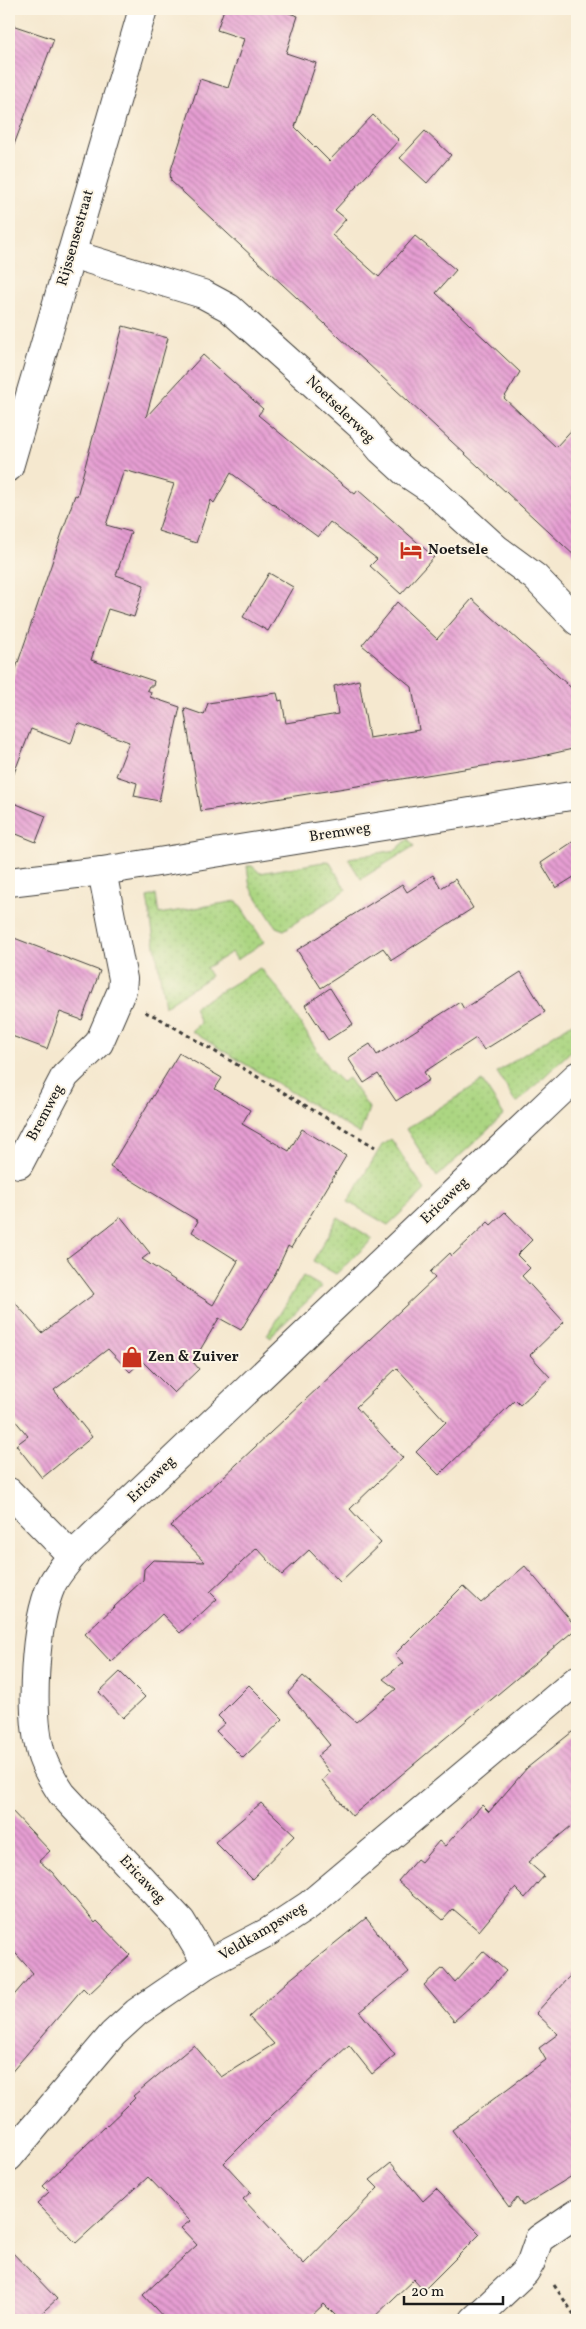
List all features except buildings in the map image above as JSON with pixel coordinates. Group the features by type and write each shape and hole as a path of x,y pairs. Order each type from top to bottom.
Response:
{"street":[{"name":"Rijssensestraat","path":"9,467 142,9"},
{"name":"Noetselerweg","path":"71,254 191,290 215,299 229,308 362,427 381,450 405,472 432,490 497,550 536,577 577,621"},
{"name":"Bremweg","path":"9,882 102,871 577,796"},
{"name":"Bremweg","path":"19,1164 65,1076 99,1043 117,1000 123,979 102,871"},
{"name":"Ericaweg","path":"208,1964 181,1921 62,1794 42,1757 35,1723 38,1640 42,1618 53,1583 72,1556 577,1076"},
{"path":"9,1492 72,1556"},
{"name":"Veldkampsweg","path":"9,2157 124,2024 160,1995 208,1964 268,1932 309,1905 577,1680"},
{"path":"474,2320 525,2272 537,2243 544,2234 577,2213"}],"path":[{"path":"117,1000 157,1017 375,1147"},
{"path":"533,2255 577,2318"}],"green space":[{"path":"408,839 414,846 361,879 349,860 349,858 396,850"},
{"path":"329,861 346,890 284,930 276,927 250,887 247,866 252,866 260,873"},
{"path":"156,895 159,914 237,901 264,942 237,960 232,952 206,968 211,976 165,1006 147,897"},
{"path":"260,968 281,992 328,1068 342,1082 348,1078 369,1108 360,1134 191,1031 200,1023 194,1007"},
{"path":"577,1020 577,1045 518,1102 515,1101 497,1072"},
{"path":"482,1081 504,1115 437,1177 406,1129"},
{"path":"391,1139 425,1190 388,1225 348,1202 382,1145"},
{"path":"338,1217 373,1239 336,1274 313,1261"},
{"path":"303,1276 322,1287 271,1338 267,1335"}],"place":[{"name":"Noetsele","path":"411,550"},
{"name":"Zen & Zuiver","path":"132,1357"}]}
